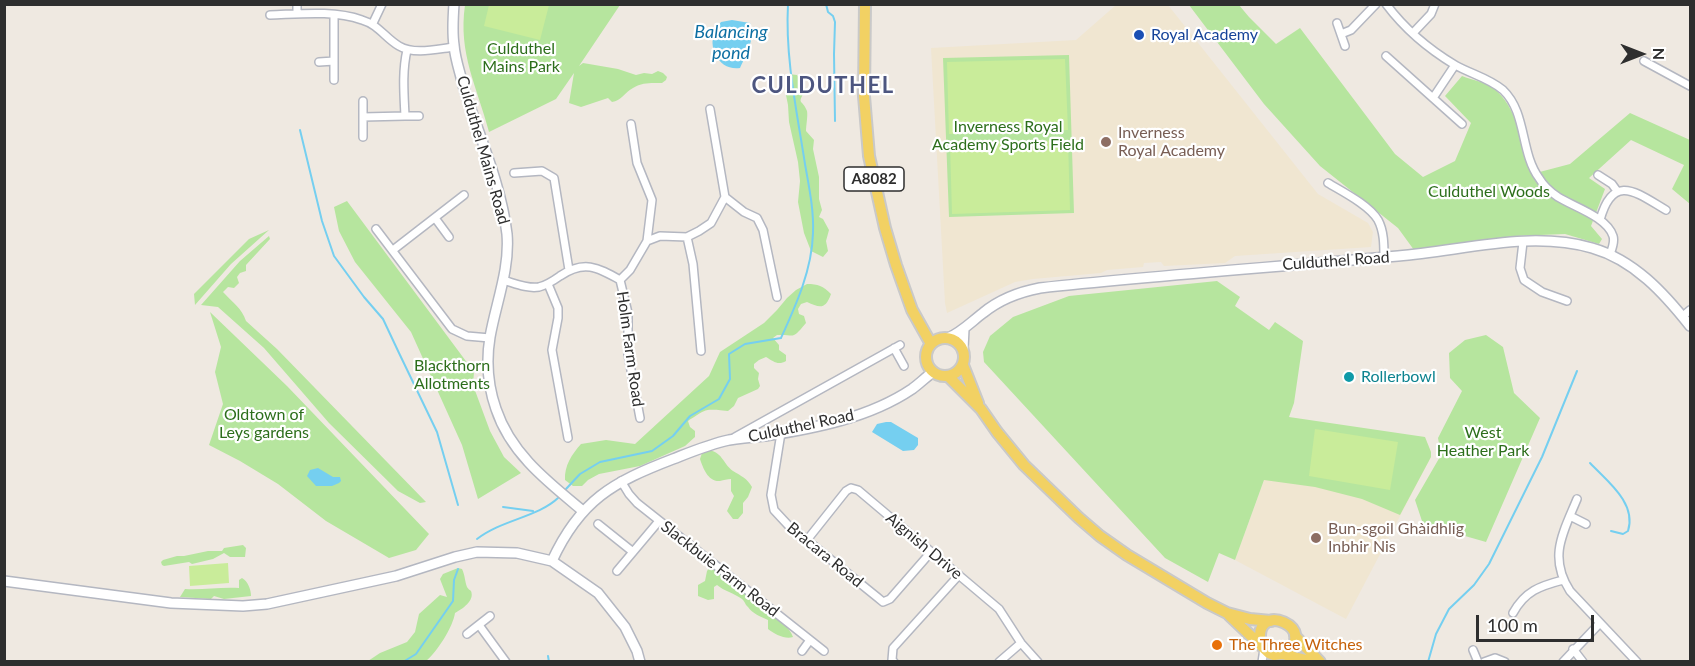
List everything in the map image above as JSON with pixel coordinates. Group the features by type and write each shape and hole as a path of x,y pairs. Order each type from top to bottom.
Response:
{"main road":[{"name":"Culduthel Mains Road","path":"454,4 452,28 454,47 468,102 503,213 507,236 507,258 490,338 488,368 492,398 514,447 546,480 583,512"},
{"name":"A8082","path":"865,4 864,78 869,156 896,265 912,310 931,344 926,357 928,367 933,372"},
{"name":"Culduthel Road","path":"948,338 1005,299 1040,288 1544,241 1591,248 1610,254 1630,265 1687,313 1690,326"},
{"path":"933,372 948,376 957,372 963,365 964,329"},
{"path":"931,344 939,339 948,338 956,340 963,349"},
{"path":"963,365 981,409"},
{"name":"Culduthel Road","path":"552,561 563,539 583,512 602,494 621,481 665,462 729,440 830,423 865,412 890,402 912,389 933,372"},
{"path":"948,376 981,409 1024,465 1100,536 1127,555 1227,613 1250,619 1284,621 1292,627 1293,646 1275,657"},
{"path":"4,581 171,603 243,606 267,604 396,576 477,552 517,553 552,561 598,592 625,627 640,662"},
{"path":"1227,613 1275,657 1314,662"},
{"path":"1262,646 1259,638 1261,629 1271,621"},
{"path":"1294,636 1320,662"}],"street":[{"path":"297,4 297,14"},
{"path":"373,23 382,4"},
{"path":"1341,34 1351,30 1376,4"},
{"path":"1386,4 1413,33 1455,65 1494,83 1505,92 1518,114 1528,157 1538,178 1557,196 1600,220 1613,237 1614,243 1610,254"},
{"path":"1413,33 1431,14 1435,4"},
{"path":"270,15 353,17 373,23 397,45 407,50 454,47"},
{"path":"333,15 334,80"},
{"path":"1337,23 1345,46"},
{"path":"405,116 403,76 407,50"},
{"path":"1386,56 1462,124"},
{"path":"319,62 333,61"},
{"path":"1646,74 1647,63 1690,86"},
{"path":"1433,98 1455,65"},
{"path":"363,101 363,137"},
{"path":"647,241 660,237 687,237 711,223 725,197 710,109"},
{"path":"363,117 419,116"},
{"name":"Holm Farm Road","path":"620,280 630,270 647,241 652,200 637,163 631,124"},
{"path":"503,280 531,287 548,284 569,270 554,178 542,171 514,173"},
{"path":"1598,175 1612,184 1617,191"},
{"path":"1328,183 1371,211 1382,235 1384,257"},
{"path":"1600,220 1612,195 1617,191 1636,192 1666,210"},
{"path":"393,250 464,195"},
{"path":"725,197 744,212 757,218 763,230 777,297"},
{"path":"435,218 449,237"},
{"path":"376,229 452,329 467,336 490,338"},
{"path":"687,237 693,264 701,351"},
{"path":"1523,242 1520,268 1524,280 1542,291 1567,301"},
{"name":"Holm Farm Road","path":"569,270 583,266 598,268 620,280 628,313 628,354 640,418"},
{"path":"548,284 558,309 552,350 568,438"},
{"name":"Culduthel Road","path":"729,440 897,347 904,366"},
{"name":"Bracara Road","path":"781,433 771,495 774,510 788,525 883,602 890,599 931,552"},
{"name":"Slackbuie Farm Road","path":"621,481 637,503 824,651"},
{"name":"Aignish Drive","path":"807,540 846,491 852,488 858,490 999,609 1021,643 1038,662"},
{"path":"1577,499 1558,552 1563,580 1570,591 1637,662"},
{"path":"1570,516 1586,524"},
{"path":"617,571 659,521"},
{"path":"598,524 633,552"},
{"path":"894,662 892,660 893,648 959,575"},
{"path":"1513,613 1520,601 1532,591 1543,585 1563,580"},
{"path":"467,634 490,616"},
{"path":"1563,662 1600,623"},
{"path":"479,625 506,662"},
{"path":"802,651 810,640"},
{"path":"999,662 1021,643"},
{"path":"1262,646 1262,662"},
{"path":"1573,649 1582,662"},
{"path":"1473,650 1478,662"},
{"path":"1484,662 1495,658 1504,662"}],"shaded area":[{"name":"Inverness Royal Academy","path":"1116,5 1168,5 1318,194 1368,223 1373,232 1371,247 1235,256 1225,263 1164,266 1161,262 1144,263 1143,267 1033,279 1015,282 947,313 931,48 1076,40"},
{"name":"Bun-sgoil Ghàidhlig Inbhir Nis","path":"1413,436 1425,437 1431,457 1346,619 1235,560 1264,480"}],"green space":[{"name":"Culduthel Mains Park","path":"465,5 620,5 579,66 583,63 618,69 636,75 652,74 658,71 667,77 666,80 662,83 637,86 612,102 608,98 581,107 569,103 574,73 556,99 489,132 466,55"},
{"path":"489,5 549,5 540,40 484,26"},
{"name":"Culduthel Woods","path":"1189,5 1239,5 1276,44 1300,28 1395,154 1423,177 1455,161 1471,123 1445,96 1462,76 1490,86 1501,95 1514,116 1532,174 1570,164 1630,113 1690,140 1690,204 1672,189 1684,165 1631,140 1589,178 1605,189 1591,226 1602,239 1599,244 1565,234 1515,236 1414,250 1398,228 1320,166 1264,104"},
{"name":"Inverness Royal Academy Sports Field","path":"1069,55 1074,213 949,217 943,58"},
{"path":"1065,59 1068,130 949,134 947,62"},
{"path":"788,74 797,75 806,89 801,101 807,111 806,131 814,140 813,149 819,177 819,199 822,210 819,217 823,219 829,230 826,241 828,251 823,257 811,251 804,233 798,202 800,181 798,162 789,122 786,95"},
{"path":"1068,140 1070,210 952,214 950,143"},
{"name":"Blackthorn Allotments","path":"347,201 474,372 473,385 490,431 504,457 521,473 478,499 462,445 411,332 355,262 339,231 334,207"},
{"path":"269,230 231,264 195,305 194,294 249,239"},
{"path":"269,236 270,239 246,265 246,271 237,277 239,283 234,288 228,287 223,292 239,309 246,321 277,349 426,502 420,503 398,491 329,423 264,348 218,307 201,305 240,261"},
{"path":"1217,281 1240,297 1235,306 1269,330 1275,322 1303,341 1294,403 1289,417 1425,437 1431,457 1400,515 1362,499 1315,487 1264,480 1235,560 1219,553 1208,582 1165,558 984,362 983,352 990,336 1013,317 1069,296"},
{"path":"807,284 825,289 831,294 829,299 821,306 807,302 801,304 798,309 799,314 804,316 806,323 791,336 777,335 773,338 779,345 779,350 786,355 786,361 778,363 766,357 754,364 754,368 759,373 760,386 758,389 738,398 728,411 706,410 688,421 690,427 695,431 695,437 685,446 640,466 599,474 582,486 573,486 565,480 569,460 581,444 606,440 635,444 709,376 720,352 764,323 787,298"},
{"name":"Oldtown of Leys gardens","path":"210,312 287,386 429,534 416,550 389,558 326,521 278,484 209,445 223,404 215,372 221,347"},
{"name":"West Heather Park","path":"1486,335 1503,347 1514,393 1540,418 1486,542 1423,524 1415,500 1441,455 1438,438 1462,391 1450,378 1449,353 1465,340"},
{"path":"1315,429 1398,442 1390,490 1309,476"},
{"path":"706,450 719,455 729,468 746,479 752,487 743,503 743,513 738,519 733,519 727,511 734,496 731,491 731,479 716,481 709,477 700,459"},
{"path":"243,545 246,548 245,557 230,557 224,553 213,559 192,564 189,562 164,566 161,562 177,556 222,551 224,548"},
{"path":"228,563 229,583 190,586 189,566"},
{"path":"710,567 718,567 733,585 782,621 793,637 777,635 768,629 768,620 752,611 742,599 717,585 714,587 714,599 708,600 698,596 698,585 705,581"},
{"path":"458,568 462,569 472,595 467,604 455,613 448,632 430,657 426,661 368,661 380,653 407,642 415,632 419,614 440,595 447,597 440,579 443,574"},
{"path":"242,578 249,586 251,596 224,599 214,596 211,599 180,597 185,589 239,588 239,580"}],"water":[{"name":"Balancing pond","path":"732,20 750,23 752,29 750,46 740,68 726,66 714,51 715,30 721,22"},
{"path":"891,422 918,438 918,445 914,450 903,451 872,432 877,424"},
{"path":"318,468 333,477 340,477 341,481 332,486 316,486 307,476 310,470"}],"waterway":[{"path":"566,489 580,474 600,462 652,451 673,436 690,416 719,399 730,379 729,354 745,344 781,338 806,274 813,233 811,198 790,65 788,4"},
{"path":"826,4 835,22 835,121"},
{"path":"300,130 322,221 334,256 383,319 437,432 458,505"},
{"path":"1428,662 1436,634 1449,609 1474,585 1489,564 1542,457 1577,371"},
{"path":"1590,463 1619,493 1628,511 1630,521 1628,531 1623,534 1611,531"},
{"path":"477,539 497,527 540,510 558,498"},
{"path":"503,507 533,511"},
{"path":"403,662 416,654 453,601 454,580 458,569"},
{"path":"548,656 549,662"}],"place":[{"name":"Royal Academy","path":"1139,35"},
{"name":"Inverness Royal Academy","path":"1106,142"},
{"name":"Rollerbowl","path":"1349,377"},
{"name":"Bun-sgoil Ghàidhlig Inbhir Nis","path":"1316,538"},
{"name":"The Three Witches","path":"1217,645"}],"district":[{"name":"CULDUTHEL","path":"823,86"}]}
